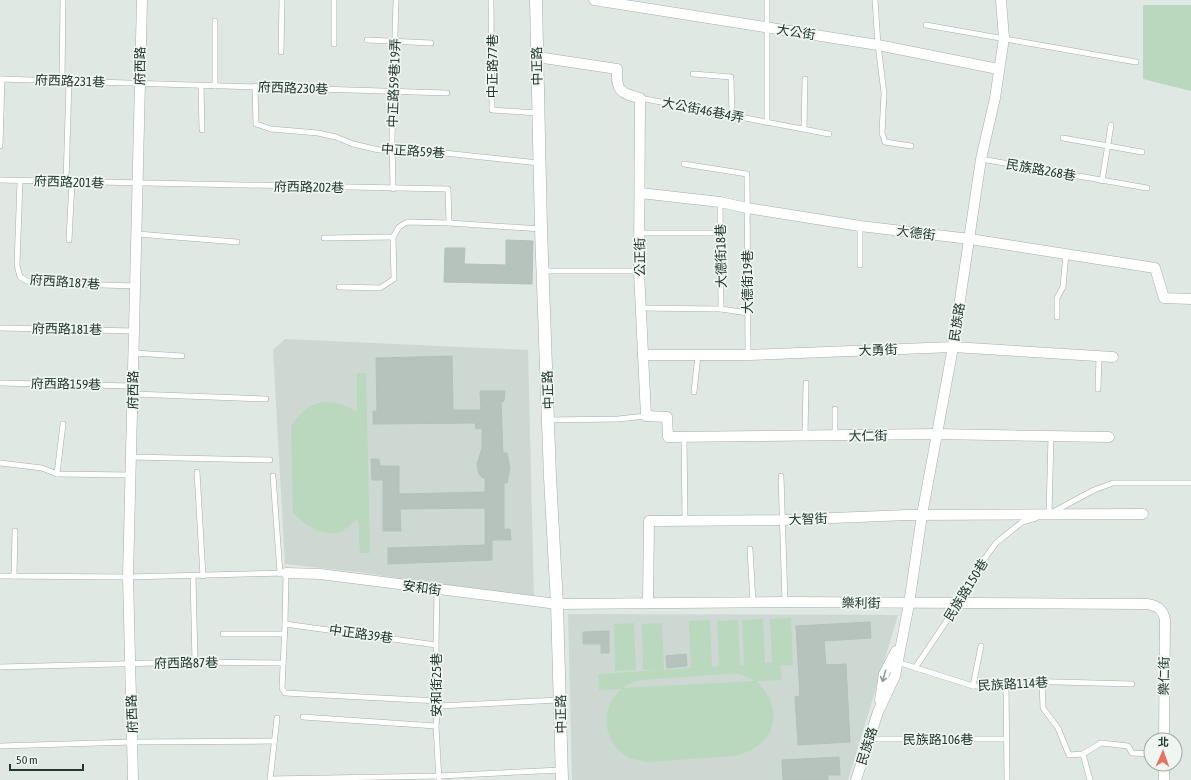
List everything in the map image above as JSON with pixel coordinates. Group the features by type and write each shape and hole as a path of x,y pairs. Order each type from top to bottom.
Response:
{"street":[{"name":"府西路","path":"133,780 128,577 142,0"},
{"name":"中正路","path":"536,0 541,229 550,477 561,700 562,775"},
{"name":"大公街","path":"594,0 878,45 998,69"},
{"name":"民族路","path":"856,780 878,712 895,676 900,643 909,604 922,515 953,347 981,159 995,98 998,69 1004,38 1000,0"},
{"path":"537,57 617,68 616,85 625,94 640,98"},
{"name":"公正街","path":"640,98 639,271 646,416"},
{"name":"大德街","path":"640,193 720,202 747,208 860,226 970,239 1155,268 1164,298 1191,299"},
{"name":"大勇街","path":"643,355 748,355 953,347 1113,357"},
{"name":"大仁街","path":"646,416 667,417 668,437 684,438 835,437 936,434 1109,437"},
{"name":"大智街","path":"648,603 649,521 685,519 782,520 922,515 1049,514"},
{"name":"民族路150巷","path":"1049,514 1143,514"},
{"name":"安和街","path":"283,573 320,574 557,604"},
{"name":"樂利街","path":"557,604 785,602 909,604 1147,604 1157,606 1163,612"},
{"name":"樂仁街","path":"1163,612 1165,620 1164,732"},
{"name":"民族路","path":"878,712 884,674 900,643"}],"lane":[{"path":"62,81 63,0"},
{"path":"281,52 282,0"},
{"path":"334,0 334,44"},
{"name":"中正路59巷19弄","path":"393,189 393,92 396,0"},
{"name":"中正路77巷","path":"491,0 492,110 538,113"},
{"path":"767,0 767,123"},
{"path":"875,0 878,45 884,93 882,132 884,142 911,146"},
{"path":"215,21 215,86"},
{"path":"926,25 1136,62"},
{"path":"367,40 395,40 431,43"},
{"path":"693,74 731,76 732,116"},
{"path":"0,146 1,79"},
{"name":"府西路231巷","path":"1,79 140,83"},
{"path":"804,129 805,79"},
{"path":"66,182 69,81"},
{"name":"府西路230巷","path":"140,83 447,93"},
{"path":"201,86 202,130"},
{"name":"中正路59巷","path":"255,86 256,124 271,129 318,133 336,137 353,144 379,150 416,150 539,163"},
{"name":"大公街46巷4弄","path":"640,98 829,134"},
{"path":"1102,181 1110,125"},
{"path":"1063,138 1142,152"},
{"name":"民族路268巷","path":"981,159 1146,188"},
{"name":"大德街19巷","path":"684,164 747,174 748,355"},
{"name":"府西路201巷","path":"0,180 137,184"},
{"name":"府西路187巷","path":"20,181 17,265 20,277 35,283 136,286"},
{"path":"69,240 72,182"},
{"name":"府西路202巷","path":"137,184 448,189 449,223"},
{"name":"大德街18巷","path":"720,202 721,309"},
{"path":"339,287 380,288 394,279 393,238 399,227 407,222 541,229"},
{"path":"860,226 860,265"},
{"path":"639,233 720,233"},
{"path":"137,234 237,242"},
{"path":"324,238 393,238"},
{"path":"1057,317 1057,298 1063,288 1066,254"},
{"path":"543,271 639,271"},
{"path":"641,308 721,309 748,313"},
{"name":"府西路181巷","path":"0,328 135,330"},
{"path":"134,353 182,356"},
{"path":"694,392 698,355"},
{"path":"1098,389 1099,356"},
{"name":"府西路159巷","path":"0,383 132,390 266,400"},
{"path":"805,437 806,383"},
{"path":"835,409 835,437"},
{"path":"549,420 618,419 646,416"},
{"path":"56,474 63,424"},
{"path":"1049,514 1051,436"},
{"path":"684,438 685,519"},
{"path":"131,457 270,460"},
{"path":"0,463 42,468 56,474 130,475"},
{"path":"196,472 203,576"},
{"path":"273,476 283,573 286,624 282,688 285,692 438,703 561,700"},
{"path":"781,476 785,602"},
{"name":"民族路150巷","path":"915,668 958,604 972,576 996,542 1022,522 1049,514 1094,490 1113,483 1191,483"},
{"path":"14,576 15,531"},
{"path":"750,549 753,603"},
{"path":"0,576 128,577 283,573"},
{"path":"193,576 195,662"},
{"name":"安和街25巷","path":"437,590 436,645 438,703 436,726 439,778"},
{"name":"中正路39巷","path":"286,624 436,645"},
{"path":"223,634 285,634"},
{"path":"973,686 981,646"},
{"name":"府西路87巷","path":"0,667 195,662 283,663"},
{"name":"民族路114巷","path":"897,662 973,686 997,687 1019,681 1132,684"},
{"path":"1042,682 1043,708 1058,728 1069,755 1083,754 1100,743 1128,746 1132,753 1143,754"},
{"path":"1006,685 1007,780"},
{"path":"303,717 436,726"},
{"path":"277,718 270,780 562,775"},
{"name":"民族路106巷","path":"869,739 1006,739"},
{"path":"0,746 132,742 274,741"},
{"path":"1083,754 1090,780"}],"shaded area":[{"path":"285,339 528,350 534,599 358,572 285,564 273,350"},
{"path":"568,614 898,615 848,780 572,780"}],"green space":[{"path":"1143,5 1191,5 1191,91 1143,79"},
{"path":"357,373 366,373 370,553 360,553 358,519 342,531 329,533 316,530 293,513 291,426 306,410 321,402 338,404 357,412"},
{"path":"791,618 793,665 780,666 782,680 756,681 766,692 772,704 774,716 772,727 767,737 758,745 747,752 733,756 647,762 627,756 614,745 607,729 606,720 611,703 622,689 599,690 598,674 661,670 643,670 642,624 662,623 664,670 691,668 689,621 710,620 712,667 719,666 717,621 738,620 740,665 744,665 742,620 763,619 765,663 772,663 770,619","holes":["740,674 755,681 623,688 628,684 641,680"]},
{"path":"634,623 636,670 615,671 614,624"}],"building":[{"path":"506,240 533,241 532,284 444,282 445,248 465,248 464,264 506,265"},
{"path":"452,356 453,410 481,410 480,391 505,391 504,401 501,402 503,453 507,453 510,467 507,483 504,483 504,529 510,529 511,540 492,540 492,560 388,564 388,548 485,545 485,508 400,509 401,531 383,531 383,480 372,480 371,459 379,459 380,466 399,466 399,494 485,492 485,478 481,477 477,464 482,448 482,428 476,429 475,423 373,424 373,411 377,411 376,358"},
{"path":"870,622 871,638 824,641 826,665 846,664 850,742 798,745 795,697 800,696 796,626"},
{"path":"609,631 609,653 601,653 601,644 583,644 583,632"},
{"path":"686,654 687,666 667,668 666,656"},
{"path":"839,757 840,775 828,775 828,780 783,780 782,760"}]}
